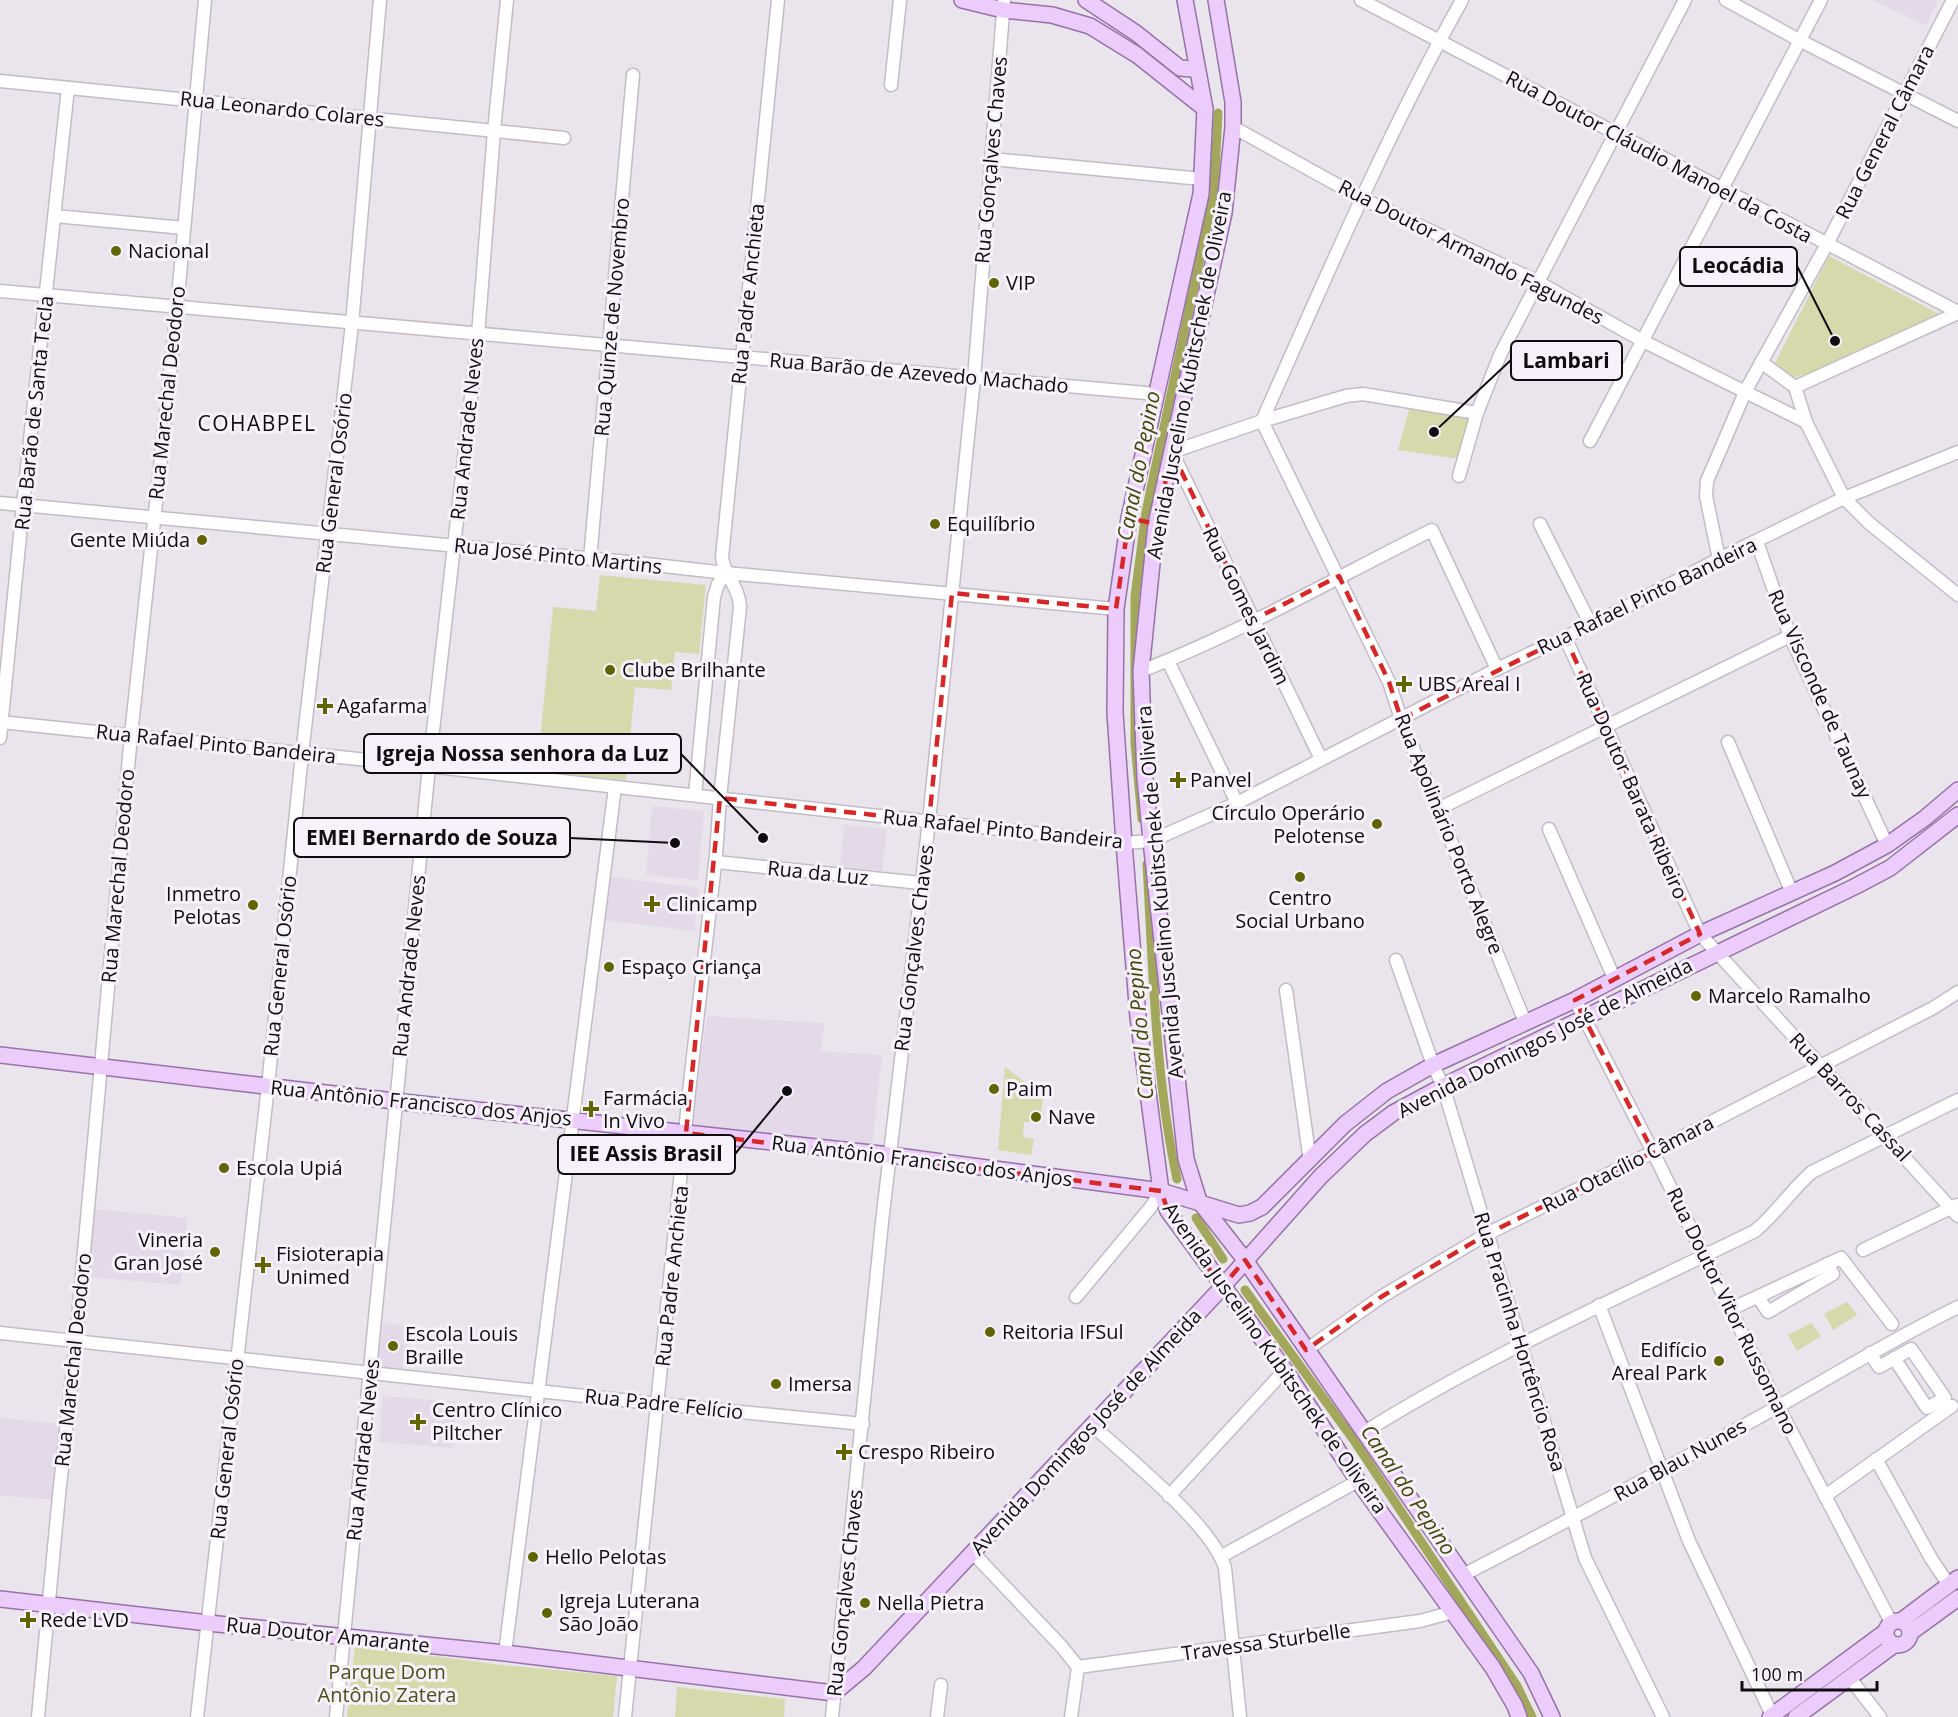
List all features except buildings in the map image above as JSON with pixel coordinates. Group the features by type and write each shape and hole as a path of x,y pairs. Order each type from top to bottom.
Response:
{"main road":[{"path":"962,0 1004,5 1090,26 1137,55 1204,109"},
{"path":"1086,0 1119,21 1180,68 1186,70 1196,66"},
{"name":"Avenida Juscelino Kubitschek de Oliveira","path":"1185,0 1204,109 1202,179 1211,209 1172,452 1153,523 1141,671 1145,778 1186,1159 1199,1201 1245,1260 1531,1673 1552,1717"},
{"name":"Avenida Juscelino Kubitschek de Oliveira","path":"1216,0 1229,76 1233,127 1156,394 1116,609 1116,713 1124,843 1138,1017 1161,1191 1168,1211 1285,1370 1358,1480 1493,1668 1519,1717"},
{"path":"1132,519 1153,523"},
{"name":"Avenida Domingos José de Almeida","path":"1199,1201 1221,1211 1239,1215 1262,1207 1345,1124 1387,1091 1433,1065 1575,1000 1700,934 1792,893 1887,845 1926,818 1958,790"},
{"name":"Avenida Domingos José de Almeida","path":"834,1693 864,1668 1222,1287 1320,1176 1365,1134 1393,1113 1443,1086 1890,868 1958,815"},
{"name":"Rua Antônio Francisco dos Anjos","path":"0,1055 890,1155 1161,1191 1199,1201"},
{"path":"1771,1716 1955,1587"},
{"name":"Rua Doutor Amarante","path":"0,1599 505,1653 834,1693"},
{"path":"1796,1717 1894,1645 1888,1641 1897,1627"}],"street":[{"name":"Rua Marechal Deodoro","path":"38,1717 76,1340 131,735 177,308 205,0"},
{"name":"Rua General Osório","path":"197,1717 268,1086 302,753 352,324 380,0"},
{"name":"Rua Andrade Neves","path":"336,1717 429,766 478,335 507,0"},
{"name":"Rua Padre Anchieta","path":"726,573 722,557 778,0"},
{"path":"891,85 900,0"},
{"name":"Rua Doutor Cláudio Manoel da Costa","path":"1362,0 1958,313"},
{"path":"1262,421 1361,198 1439,41 1462,0"},
{"path":"1459,476 1477,413 1500,355 1536,281 1685,0"},
{"path":"1726,0 1905,96 1958,121"},
{"path":"1590,441 1821,0"},
{"name":"Rua General Câmara","path":"1719,559 1706,496 1707,481 1746,390 1827,244 1953,0"},
{"name":"Rua Gonçalves Chaves","path":"832,1717 890,1155 929,821 975,378 1004,5"},
{"name":"Rua Quinze de Novembro","path":"590,559 633,75"},
{"name":"Rua Leonardo Colares","path":"0,81 564,138"},
{"name":"Rua Barão de Santa Tecla","path":"0,738 68,88"},
{"name":"Rua Doutor Armando Fagundes","path":"1233,127 1361,198 1536,281 1644,340 1806,422"},
{"path":"991,159 1202,179"},
{"path":"55,216 184,228"},
{"name":"Rua Barão de Azevedo Machado","path":"0,291 1156,394"},
{"path":"1795,387 1958,313"},
{"path":"1761,362 1795,387 1806,422 1844,498 1877,530 1958,595"},
{"path":"1172,452 1262,421 1346,396 1363,394 1477,413"},
{"name":"Rua Apolinário Porto Alegre","path":"1262,421 1389,682 1401,719 1525,1022"},
{"name":"Rua Gomes Jardim","path":"1172,452 1321,759"},
{"name":"Rua Rafael Pinto Bandeira","path":"1,722 429,766 1124,843 1151,841 1237,803 1497,669 1591,625 1844,498 1958,452"},
{"name":"Rua José Pinto Martins","path":"0,503 1116,609"},
{"path":"1540,524 1591,625"},
{"path":"1141,671 1253,620 1432,530 1497,669"},
{"name":"Rua Visconde de Taunay","path":"1757,542 1790,636 1887,845"},
{"path":"695,795 714,597 718,584 726,573 734,584 740,599"},
{"path":"714,597 730,591 740,599"},
{"name":"Rua Padre Anchieta","path":"625,1717 716,862 720,798 740,599"},
{"path":"1438,808 1606,728 1790,636"},
{"name":"Rua Doutor Barata Ribeiro","path":"1565,637 1700,934 1717,952"},
{"path":"1168,660 1237,803"},
{"path":"1728,742 1792,893"},
{"path":"505,1653 615,787"},
{"path":"1549,829 1614,978"},
{"name":"Rua da Luz","path":"716,862 921,883"},
{"name":"Rua Barros Cassal","path":"1717,952 1956,1209"},
{"name":"Rua Pracinha Hortêncio Rosa","path":"1396,960 1433,1065 1443,1086 1585,1558 1663,1717"},
{"path":"1286,990 1310,1161"},
{"name":"Rua Otacílio Câmara","path":"1306,1350 1381,1297 1487,1233 1653,1152 1934,1008 1958,992"},
{"name":"Rua Doutor Vitor Russomano","path":"1575,1000 1778,1406 1897,1627"},
{"path":"1363,1433 1416,1399 1599,1305 1755,1232 1797,1185 1812,1172 1958,1100"},
{"path":"1076,1297 1150,1208 1161,1191"},
{"path":"1863,1250 1956,1209"},
{"path":"1731,1309 1841,1258 1892,1324"},
{"path":"1758,1297 1768,1312 1833,1274 1827,1264"},
{"path":"1599,1305 1689,1541 1771,1716"},
{"name":"Rua Blau Nunes","path":"1463,1575 1574,1518 1958,1306"},
{"name":"Rua Padre Felício","path":"0,1333 863,1424"},
{"path":"1870,1353 1879,1366 1894,1358 1911,1349 1945,1398 1927,1408 1894,1358"},
{"path":"1169,1496 1285,1370"},
{"path":"1825,1496 1952,1406"},
{"path":"1092,1425 1169,1496 1206,1535 1222,1556 1240,1717"},
{"path":"1876,1460 1932,1560 1955,1587"},
{"path":"1222,1556 1358,1480"},
{"path":"973,1552 1078,1667 1071,1717"},
{"name":"Travessa Sturbelle","path":"1078,1667 1420,1622 1453,1612"},
{"path":"1849,1677 1880,1717"},
{"path":"938,1717 941,1685"}],"highlighted area":[{"path":"1172,452 1253,620 1339,576 1389,682 1401,719 1565,637 1700,934 1575,1000 1653,1152 1487,1234 1381,1297 1306,1350 1245,1260 1222,1287 1168,1211 1161,1191 686,1133 720,798 929,821 952,593 1116,609 1129,518 1156,524"}],"shaded area":[{"path":"1873,0 1938,0 1926,26"},
{"path":"652,806 704,811 698,880 646,875"},
{"path":"844,825 887,829 882,871 840,867"},
{"name":"Clinicamp","path":"611,877 699,888 694,931 606,920"},
{"path":"707,1016 824,1023 821,1051 882,1055 872,1147 692,1127"},
{"path":"95,1209 187,1218 180,1285 88,1277"},
{"name":"Escola Louis Braille","path":"383,1323 407,1326 403,1369 378,1366"},
{"name":"Centro Clínico Piltcher","path":"383,1396 457,1402 453,1448 379,1442"},
{"path":"0,1418 61,1424 53,1500 0,1495"}],"green space":[{"path":"1829,256 1941,315 1827,367 1790,379 1773,367"},
{"path":"1410,406 1470,415 1460,459 1398,450"},
{"name":"Clube Brilhante","path":"600,575 706,585 699,654 675,652 671,690 635,687 626,780 537,772 553,607 596,611"},
{"path":"1005,1067 1043,1096 1041,1116 1035,1115 1035,1122 1024,1122 1023,1137 1034,1139 1031,1155 998,1150"},
{"path":"1847,1302 1857,1315 1833,1330 1824,1314"},
{"path":"1811,1323 1821,1336 1797,1351 1788,1335"},
{"name":"Parque Dom Antônio Zatera","path":"355,1646 502,1665 617,1676 613,1717 347,1717"},
{"path":"677,1687 785,1699 784,1717 675,1717"}],"waterway":[{"name":"Canal do Pepino","path":"1142,819 1135,743 1135,596 1146,512 1214,192 1218,113"},
{"name":"Canal do Pepino","path":"1147,864 1159,1062 1177,1179"},
{"name":"Canal do Pepino","path":"1196,1218 1223,1259"},
{"name":"Canal do Pepino","path":"1245,1290 1353,1439 1517,1686 1532,1717"}],"place":[{"name":"Nacional","path":"116,251"},
{"name":"VIP","path":"994,283"},
{"name":"Leocádia","path":"1835,341"},
{"name":"Lambari","path":"1434,432"},
{"name":"Equilíbrio","path":"935,524"},
{"name":"Gente Miúda","path":"202,540"},
{"name":"Clube Brilhante","path":"610,670"},
{"name":"UBS Areal I","path":"1404,684"},
{"name":"Agafarma","path":"325,706"},
{"name":"Panvel","path":"1178,780"},
{"name":"Círculo Operário Pelotense","path":"1377,824"},
{"name":"Igreja Nossa senhora da Luz","path":"763,838"},
{"name":"EMEI Bernardo de Souza","path":"675,843"},
{"name":"Centro Social Urbano","path":"1300,877"},
{"name":"Clinicamp","path":"652,904"},
{"name":"Inmetro Pelotas","path":"253,905"},
{"name":"Espaço Criança","path":"609,967"},
{"name":"Marcelo Ramalho","path":"1696,996"},
{"name":"Paim","path":"994,1089"},
{"name":"IEE Assis Brasil","path":"787,1091"},
{"name":"Farmácia In Vivo","path":"591,1109"},
{"name":"Nave","path":"1036,1117"},
{"name":"Escola Upiá","path":"224,1168"},
{"name":"Vineria Gran José","path":"215,1252"},
{"name":"Fisioterapia Unimed","path":"263,1265"},
{"name":"Reitoria IFSul","path":"990,1332"},
{"name":"Escola Louis Braille","path":"393,1346"},
{"name":"Edifício Areal Park","path":"1719,1361"},
{"name":"Imersa","path":"776,1384"},
{"name":"Centro Clínico Piltcher","path":"418,1422"},
{"name":"Crespo Ribeiro","path":"844,1452"},
{"name":"Hello Pelotas","path":"533,1557"},
{"name":"Nella Pietra","path":"865,1603"},
{"name":"Igreja Luterana São João","path":"547,1613"},
{"name":"Rede LVD","path":"28,1620"}],"district":[{"name":"COHABPEL","path":"257,424"}]}
